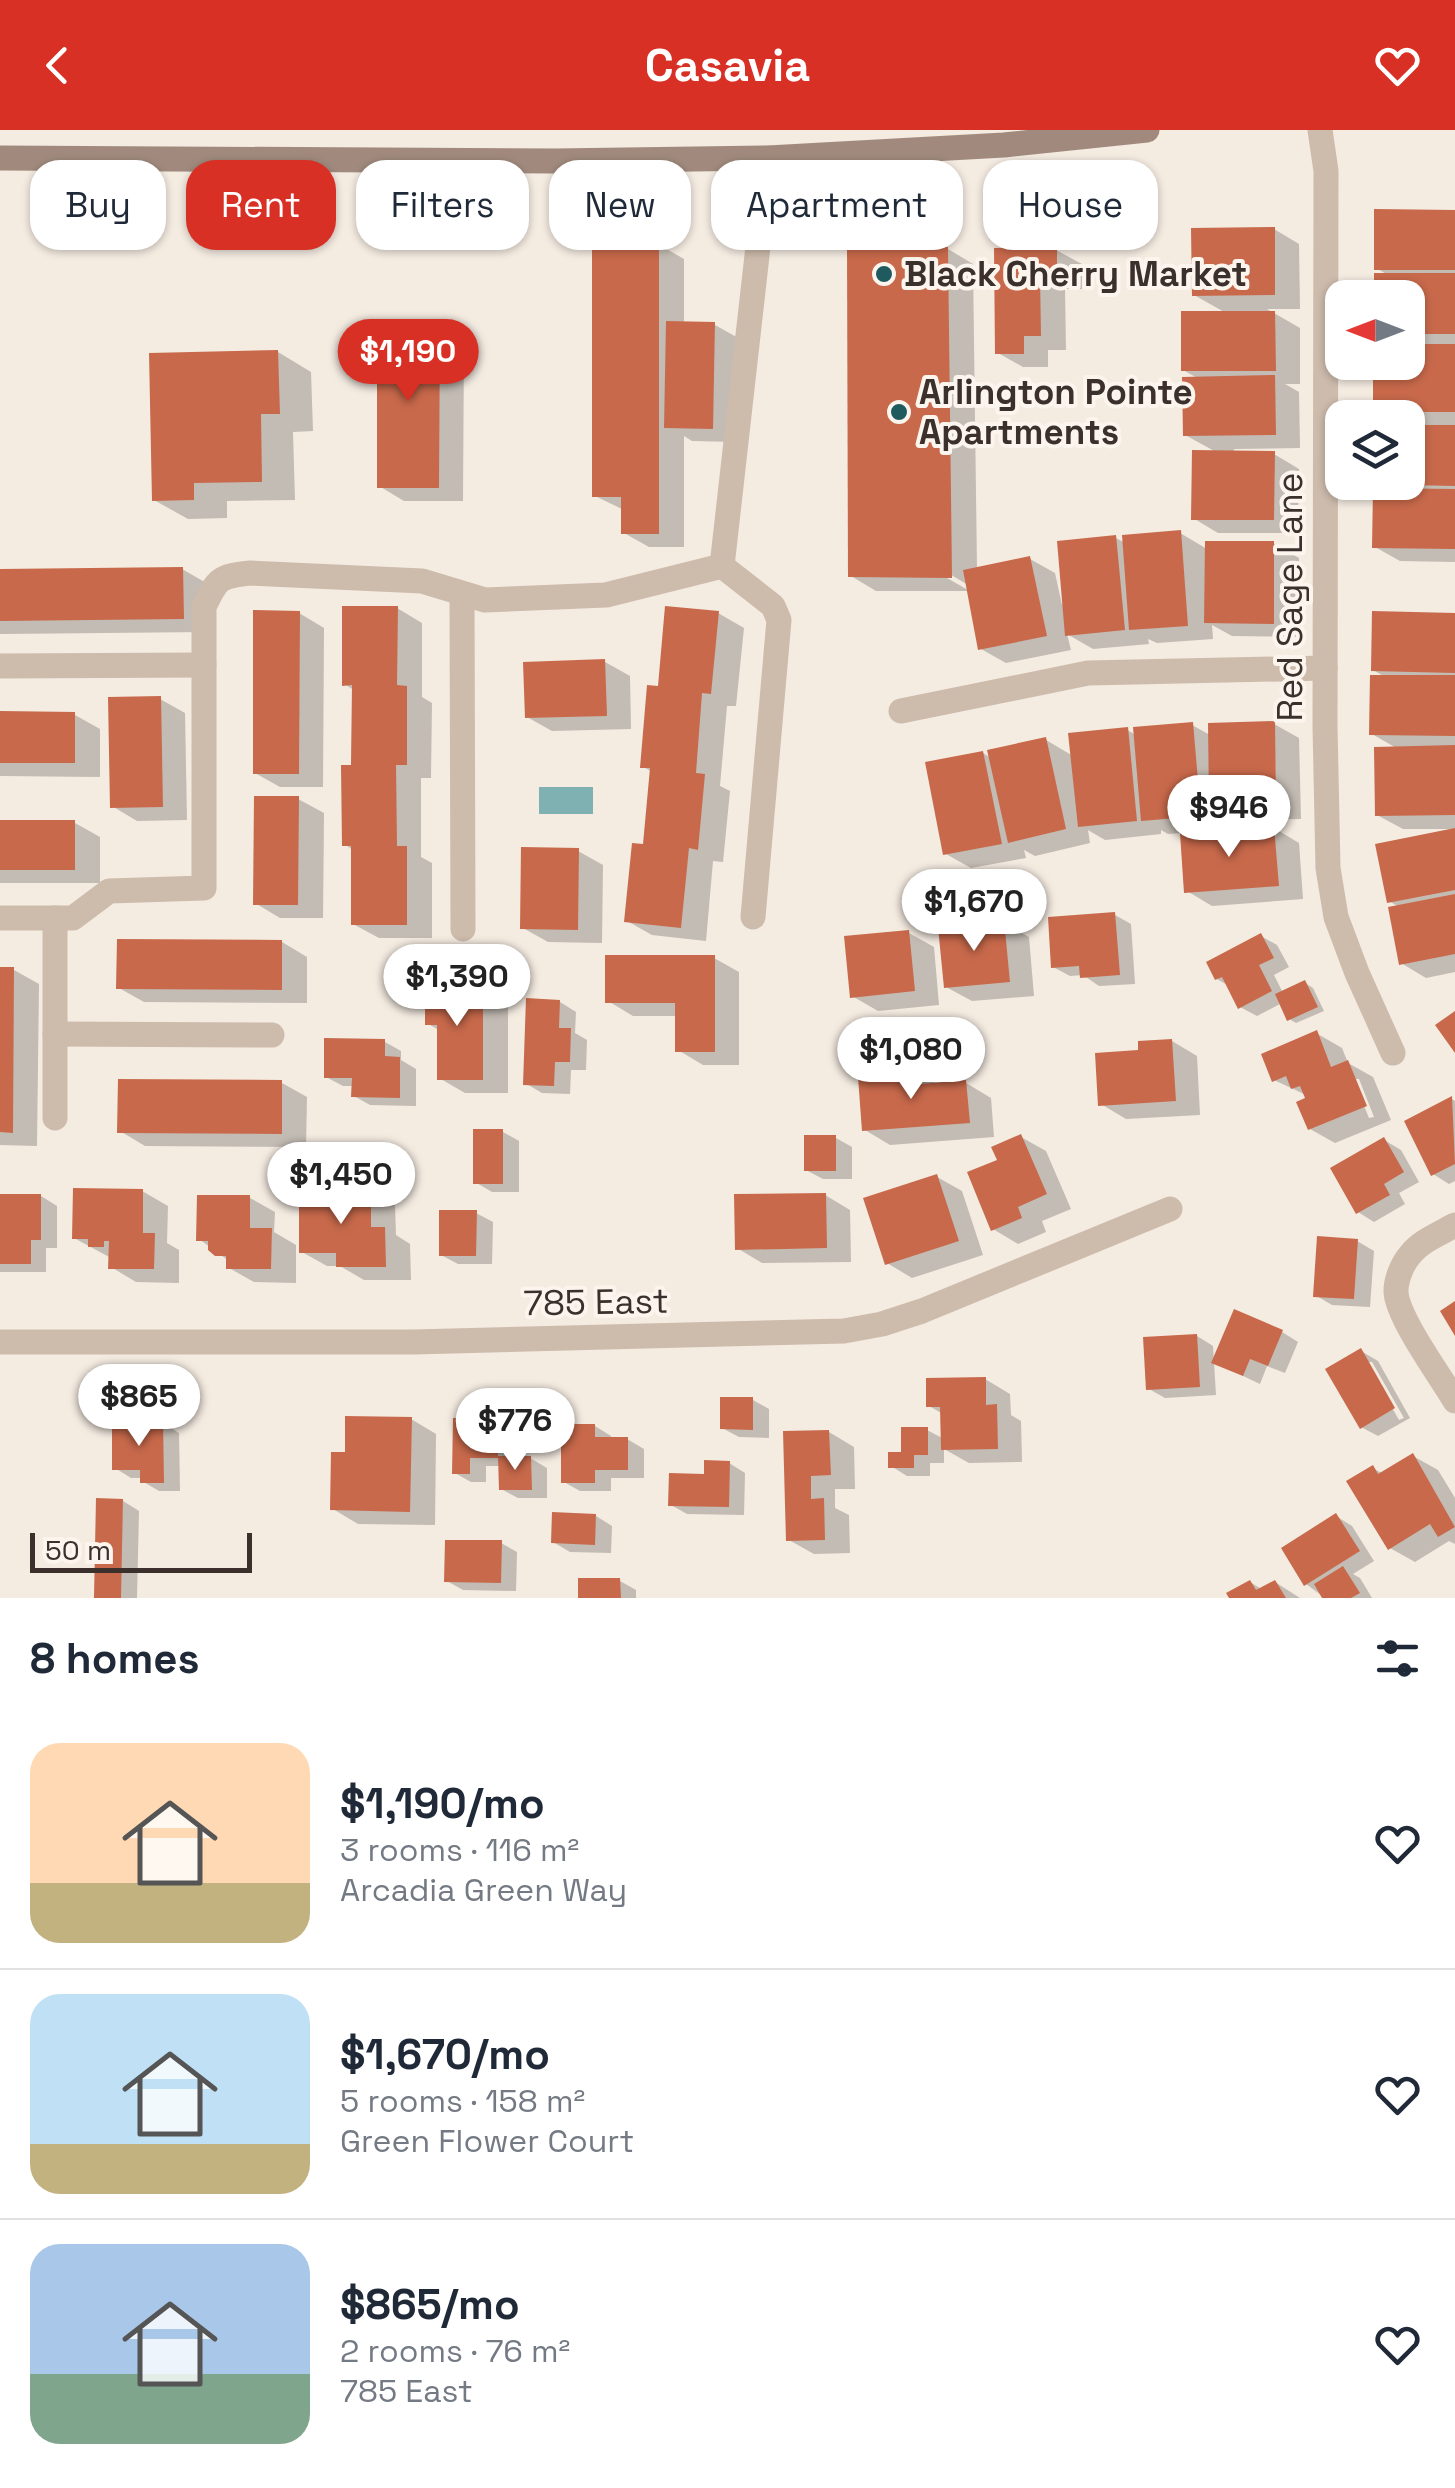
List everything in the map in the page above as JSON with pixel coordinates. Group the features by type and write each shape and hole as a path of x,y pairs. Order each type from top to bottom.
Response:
{"main road":[{"path":"0,158 768,158 1147,130"}],"street":[{"name":"Red Sage Lane","path":"1320,130 1326,172 1324,668 1328,868 1356,973 1393,1052"},
{"path":"722,566 768,158"},
{"path":"0,918 74,918 109,891 204,888 204,607 215,583 228,576 250,573 422,581 485,600 606,595 722,566"},
{"path":"722,566 773,606 779,620 753,917"},
{"path":"462,595 462,929"},
{"path":"0,666 204,665"},
{"path":"902,711 1088,672 1324,668"},
{"path":"55,918 55,1118"},
{"path":"55,1034 272,1035"},
{"name":"785 East","path":"0,1342 413,1342 844,1331 922,1311 1170,1208"},
{"path":"1455,1225 1423,1243 1410,1256 1400,1270 1396,1292 1402,1315 1455,1401"}],"water":[{"path":"539,787 593,787 593,814 539,814"}],"building":[{"path":"1374,209 1455,210 1455,270 1374,270"},
{"path":"1275,227 1275,295 1192,296 1191,228"},
{"path":"592,250 659,250 659,534 621,534 621,497 592,497"},
{"name":"Arlington Pointe Apartments","path":"847,250 948,250 952,578 848,577"},
{"path":"994,250 1057,250 1057,276 1040,276 1041,336 1024,336 1024,354 995,354"},
{"path":"1374,273 1455,273 1455,334 1425,334 1425,280 1374,280"},
{"path":"1181,311 1275,311 1276,371 1181,371"},
{"path":"377,320 440,320 439,488 377,488"},
{"path":"666,321 715,322 713,429 664,428"},
{"path":"1425,344 1455,344 1455,412 1425,412 1425,400 1373,400 1373,380 1425,380"},
{"path":"278,350 280,414 261,414 262,482 194,483 194,500 152,501 149,353"},
{"path":"1275,375 1276,435 1183,436 1182,377"},
{"path":"1425,425 1455,425 1455,486 1425,485"},
{"path":"1192,450 1275,451 1274,520 1191,520"},
{"path":"1425,489 1455,489 1455,549 1372,548 1373,500 1425,500"},
{"path":"1181,530 1188,626 1129,630 1122,535"},
{"path":"1116,535 1125,630 1065,636 1057,541"},
{"path":"1205,541 1274,541 1274,624 1204,623"},
{"path":"1030,556 1047,636 978,650 963,570"},
{"path":"183,567 184,619 0,621 0,569"},
{"path":"342,606 398,606 397,685 407,686 407,765 396,765 397,846 407,846 407,925 351,925 351,846 342,846 341,765 351,765 352,685 342,686"},
{"path":"665,606 719,611 711,694 702,693 696,773 705,774 698,850 689,848 681,928 624,922 632,843 643,844 650,768 640,768 647,685 658,686"},
{"path":"253,610 300,611 299,774 253,774"},
{"path":"1372,611 1455,613 1455,673 1371,671"},
{"path":"605,659 607,716 525,718 523,662"},
{"path":"1370,675 1455,675 1455,736 1369,735"},
{"path":"161,696 163,807 110,808 108,697"},
{"path":"0,711 75,712 75,763 0,763"},
{"path":"1275,721 1276,806 1209,807 1208,723"},
{"path":"1193,722 1201,816 1141,821 1133,727"},
{"path":"1128,727 1137,821 1078,827 1068,733"},
{"path":"1046,737 1066,829 1008,843 987,750"},
{"path":"1455,745 1455,815 1375,816 1374,747"},
{"path":"983,751 1002,844 943,855 925,762"},
{"path":"254,796 299,796 298,905 253,905"},
{"path":"0,820 75,820 75,870 0,870"},
{"path":"1274,826 1279,886 1184,893 1180,833"},
{"path":"1455,828 1455,890 1387,903 1375,844"},
{"path":"521,847 579,848 578,930 520,929"},
{"path":"1455,894 1455,954 1399,965 1388,907"},
{"path":"1115,912 1120,975 1080,978 1079,966 1051,968 1048,917"},
{"path":"1004,920 1010,982 944,988 938,927"},
{"path":"909,930 915,991 850,998 844,936"},
{"path":"1261,933 1274,958 1259,965 1272,991 1238,1009 1222,977 1215,980 1206,962"},
{"path":"117,939 282,940 282,990 116,989"},
{"path":"605,955 715,955 715,1052 675,1052 675,1003 605,1003"},
{"path":"0,967 14,967 13,1133 0,1132"},
{"path":"1305,980 1318,1007 1287,1021 1275,994"},
{"path":"425,984 483,984 483,1080 437,1080 437,1025 425,1025"},
{"path":"526,998 560,1000 559,1028 571,1028 570,1062 555,1062 554,1086 523,1085"},
{"path":"1455,1011 1455,1053 1435,1025"},
{"path":"1317,1030 1331,1067 1348,1060 1367,1106 1308,1130 1296,1102 1305,1098 1300,1086 1291,1089 1286,1076 1272,1082 1261,1054"},
{"path":"324,1038 385,1039 385,1056 400,1057 400,1098 351,1097 352,1078 324,1078"},
{"path":"1172,1039 1176,1101 1098,1106 1095,1053 1138,1050 1138,1041"},
{"path":"920,1072 921,1084 966,1080 970,1123 862,1131 858,1077"},
{"path":"118,1079 282,1080 282,1134 117,1133"},
{"path":"1452,1096 1455,1164 1431,1176 1404,1121"},
{"path":"473,1129 503,1129 503,1184 473,1184"},
{"path":"1021,1134 1047,1194 1018,1207 1022,1218 991,1231 967,1172 997,1160 991,1147"},
{"path":"804,1135 836,1135 836,1171 804,1171"},
{"path":"1384,1137 1404,1172 1384,1184 1390,1195 1356,1214 1330,1168"},
{"path":"937,1174 959,1241 885,1265 863,1198"},
{"path":"73,1188 143,1189 143,1233 155,1233 154,1269 108,1269 109,1241 104,1241 104,1247 88,1247 88,1239 72,1239"},
{"path":"371,1188 371,1227 385,1227 386,1267 336,1267 336,1253 299,1253 299,1189"},
{"path":"826,1193 827,1248 735,1250 734,1194"},
{"path":"0,1194 41,1194 41,1240 31,1240 31,1264 0,1264"},
{"path":"197,1195 250,1195 250,1228 272,1228 271,1269 226,1269 226,1256 215,1256 208,1250 208,1241 196,1241"},
{"path":"439,1210 477,1210 476,1256 439,1256"},
{"path":"1317,1236 1358,1239 1354,1299 1313,1297"},
{"path":"1455,1301 1455,1336 1440,1311"},
{"path":"1234,1309 1283,1330 1268,1366 1250,1359 1243,1376 1211,1363"},
{"path":"1197,1334 1200,1387 1146,1390 1143,1337"},
{"path":"1361,1348 1395,1408 1360,1429 1325,1369"},
{"path":"986,1377 986,1405 997,1404 998,1449 941,1450 940,1407 926,1407 926,1378"},
{"path":"720,1397 753,1397 753,1430 720,1429"},
{"path":"345,1416 412,1417 410,1512 330,1510 331,1452 345,1452"},
{"path":"453,1418 498,1419 498,1458 470,1458 470,1474 452,1474"},
{"path":"112,1421 163,1421 164,1483 140,1483 140,1470 112,1470"},
{"path":"561,1424 595,1424 595,1437 628,1437 628,1470 595,1470 595,1483 561,1483"},
{"path":"901,1427 928,1427 928,1455 914,1455 914,1468 888,1468 888,1452 901,1452"},
{"path":"829,1430 831,1475 811,1476 811,1499 824,1498 825,1540 786,1541 783,1431"},
{"path":"1413,1453 1455,1527 1438,1537 1430,1524 1388,1550 1346,1481 1373,1465 1378,1474"},
{"path":"498,1456 531,1456 532,1490 499,1490"},
{"path":"704,1460 730,1461 729,1507 668,1506 669,1473 704,1474"},
{"path":"96,1498 123,1499 121,1598 94,1598"},
{"path":"552,1512 596,1514 595,1545 551,1543"},
{"path":"1336,1513 1360,1551 1304,1586 1281,1548"},
{"path":"445,1540 502,1540 501,1583 444,1582"},
{"path":"1343,1566 1360,1593 1351,1598 1322,1598 1314,1584"},
{"path":"578,1578 620,1578 621,1598 578,1598"},
{"path":"1250,1580 1256,1590 1275,1580 1286,1598 1229,1598 1226,1593"}],"place":[{"name":"Black Cherry Market","path":"884,274"},
{"name":"Arlington Pointe Apartments","path":"899,412"}]}
